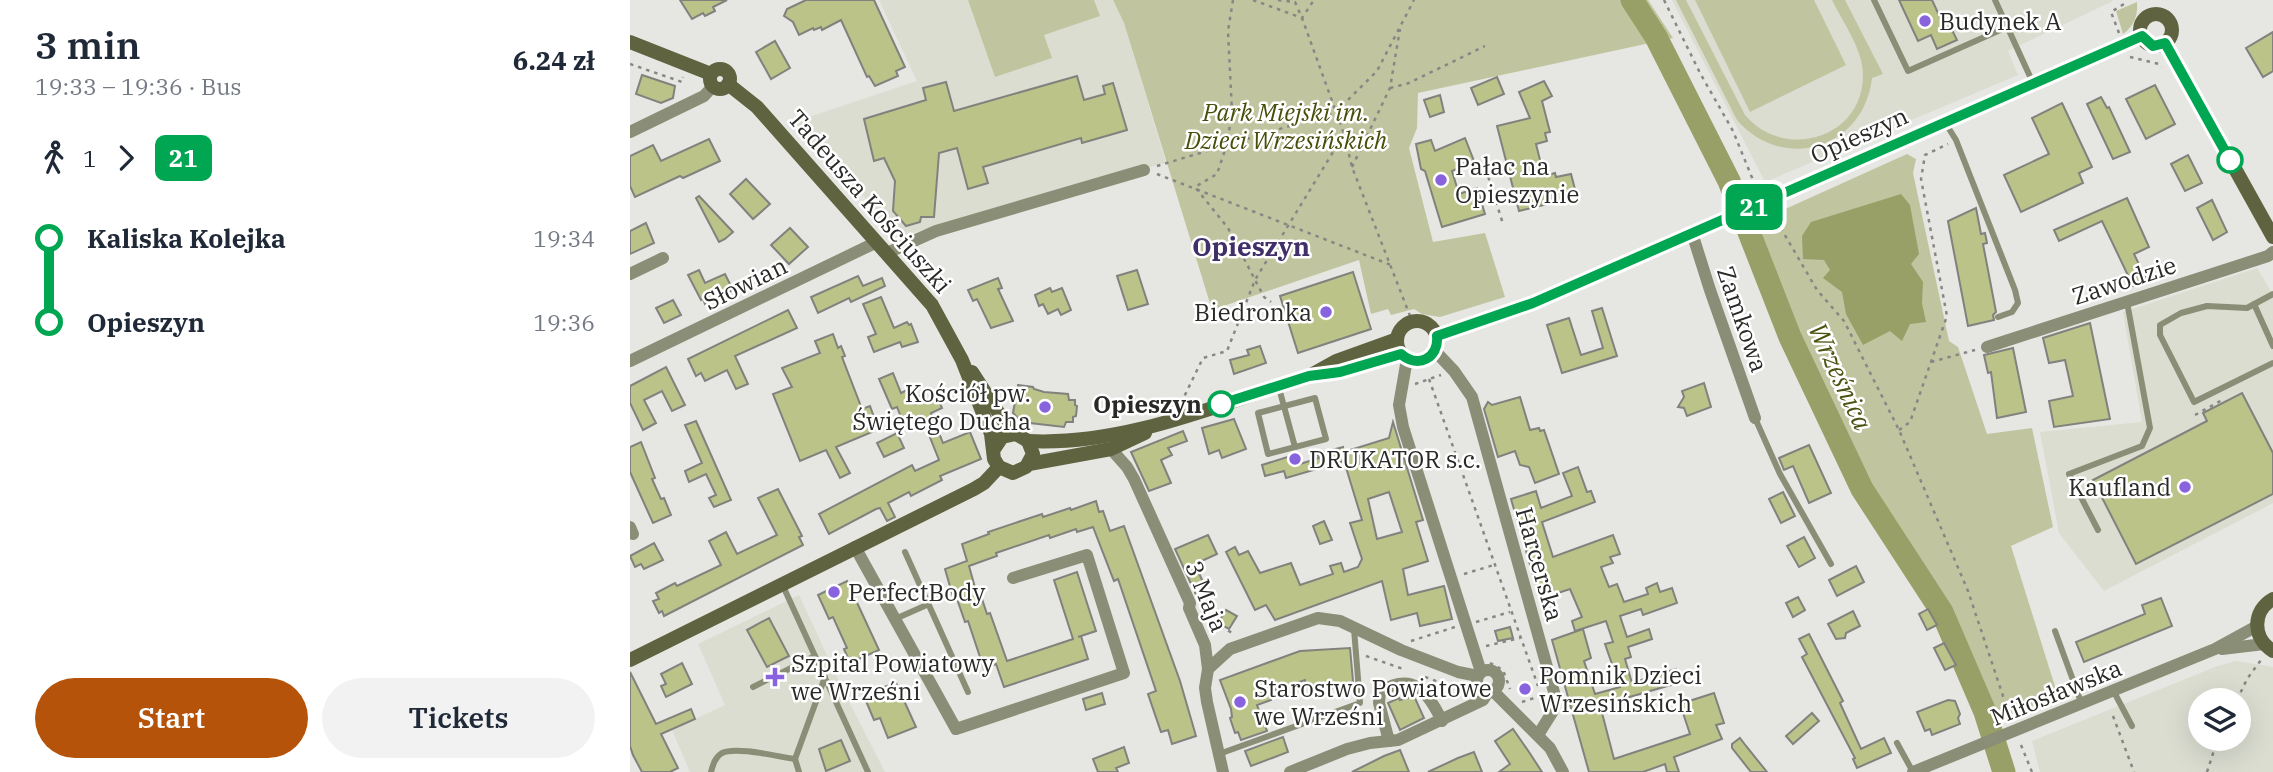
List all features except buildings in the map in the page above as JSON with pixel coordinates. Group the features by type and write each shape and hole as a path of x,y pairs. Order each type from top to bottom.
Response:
{"street":[{"path":"2147,0 2152,15"},
{"path":"2152,15 2164,17 2171,24 2172,33 2165,43 2153,46 2142,36 2143,22 2152,15"},
{"name":"Opieszyn","path":"1437,336 1533,303 1725,219 1759,198 1945,122 2142,36"},
{"name":"Tadeusza Kościuszki","path":"630,42 688,64 757,107 932,305 962,360 1005,423 1022,437"},
{"path":"2165,43 2273,237"},
{"path":"630,132 704,96 717,81"},
{"name":"Słowian","path":"630,361 882,248 1143,170"},
{"name":"Zamkowa","path":"1692,233 1755,418"},
{"name":"Zawodzie","path":"1987,347 2268,256 2273,252"},
{"path":"630,274 663,258"},
{"path":"1162,423 1111,449 1030,464 1013,473 999,467 994,459 994,449 1002,437 1057,442 1131,432 1309,376 1340,372 1404,356 1423,361 1435,351 1437,336 1428,323 1412,321 1405,325 1397,339 1336,361 1309,376"},
{"path":"1397,339 1404,356 1399,405 1403,427 1480,674 1478,687 1490,692 1538,735 1558,759 1563,772"},
{"name":"Harcerska","path":"1435,351 1454,370 1472,397 1554,692 1553,710 1538,735"},
{"name":"Tadeusza Kościuszki","path":"962,360 991,433 994,449"},
{"path":"1022,437 1033,454 1030,464"},
{"name":"3 Maja","path":"1111,449 1127,467 1190,603 1189,608 1205,645 1208,669 1205,688 1223,772"},
{"path":"630,660 974,489 984,483 999,467"},
{"path":"855,547 956,729 1125,673 1087,555 1013,578"},
{"path":"2268,648 2257,626 2263,606 2273,598"},
{"path":"1208,669 1224,653 1245,644 1318,618 1330,618 1458,672 1480,674 1492,671 1498,677 1499,685 1483,700 1442,721 1398,740 1347,749 1290,772"},
{"name":"Miłosławska","path":"1913,772 2114,692 2215,649 2257,626"},
{"name":"Miłosławska","path":"2215,649 2268,648"},
{"path":"1390,741 1379,703 1380,692 1391,685 1407,683 1421,688 1442,721"}],"lane":[{"path":"1874,0 1909,71 2007,27"},
{"path":"1995,0 2033,83"},
{"path":"1945,122 1956,140 2015,290 2018,303 2012,312 1998,317"},
{"path":"2273,294 2251,306 2207,306 2181,313 2160,325 2161,335 2194,402 2273,363"},
{"path":"2098,530 2069,474 2142,446 2150,429 2127,302"},
{"path":"2251,306 2273,346"},
{"path":"1279,385 1295,447"},
{"path":"1315,398 1326,439 1268,454 1258,413 1284,406 1315,398"},
{"path":"1755,418 1780,474 1831,564"},
{"path":"905,552 968,692"},
{"path":"782,584 868,772"},
{"path":"894,619 929,604"},
{"path":"1219,754 1360,703 1354,629"},
{"path":"2055,631 2082,704"},
{"path":"753,687 815,656"},
{"path":"799,772 795,759 825,677"},
{"path":"2114,692 2132,726"},
{"path":"1897,743 1913,772"},
{"path":"711,772 714,761 722,753 734,751 795,759"}],"path":[{"path":"1195,187 1217,174 1227,144 1232,112 1227,31 1233,0"},
{"path":"1253,0 1303,18"},
{"path":"1278,0 1297,1 1344,134 1352,167 1412,321"},
{"path":"1303,18 1314,0"},
{"path":"1143,170 1336,112 1377,71 1414,0"},
{"path":"1664,0 1733,131 1759,198"},
{"path":"2120,36 2111,12 2124,4 2122,0"},
{"path":"1352,167 1390,88 1401,25"},
{"path":"1390,88 1409,83 1485,46"},
{"path":"2126,52 2127,56 2159,64 2162,68 2165,66"},
{"path":"630,64 682,82 688,64"},
{"path":"1181,405 1203,358 1227,351 1255,279 1344,134"},
{"path":"1899,430 1910,422 1947,316 1921,179 1922,168 1925,155 1956,140"},
{"path":"1499,169 1487,173 1503,223"},
{"path":"1143,170 1195,187 1391,265"},
{"path":"1195,187 1228,228 1264,297 1271,302"},
{"path":"1772,213 1817,290 1844,321 1899,430 1968,591 2010,717"},
{"path":"1931,362 1987,347"},
{"path":"1402,389 1454,370"},
{"path":"1429,379 1520,638 1544,694 1520,703 1510,691 1503,670 1495,664"},
{"path":"1460,575 1494,565"},
{"path":"1476,622 1511,612"},
{"path":"1203,616 1231,634 1242,636 1245,644"},
{"path":"1405,643 1460,626"},
{"path":"1483,646 1520,638"},
{"path":"1356,646 1367,656 1406,670"},
{"path":"2243,688 2268,648"},
{"path":"1417,674 1459,691 1469,707"},
{"path":"2113,716 2134,772"},
{"path":"2021,745 2032,772"},
{"path":"2207,772 2214,751"}],"shaded area":[{"path":"879,0 1113,0 1124,23 1166,163 1042,195 906,235 899,234 794,122 917,81"},
{"path":"1672,0 2113,1 2008,51 2018,75 1765,182"},
{"path":"1901,194 1910,205 1919,254 1911,264 1923,282 1922,303 1926,322 1910,324 1902,341 1890,331 1863,345 1846,314 1842,292 1823,278 1830,270 1824,260 1803,259 1802,236 1811,222"},
{"path":"2257,268 2273,295 2273,503 2104,591 2059,533 2040,432 2142,422 2123,312"},
{"name":"Szpital Powiatowy we Wrześni","path":"799,595 885,772 690,772 672,730 725,705 698,644"},
{"path":"2236,661 2273,667 2273,772 2040,772 2032,741 2215,667"}],"green space":[{"path":"968,0 1094,0 1100,16 1044,35 1052,58 995,77"},
{"name":"Park Miejski im. Dzieci Wrzesińskich","path":"1113,0 1648,0 1673,38 1418,93 1417,128 1409,148 1433,242 1485,233 1505,297 1440,317 1422,314 1414,309 1391,315 1388,309 1371,314 1359,260 1212,310 1124,23"},
{"path":"1676,0 1686,0 1745,115 1761,129 1780,137 1799,139 1819,136 1836,128 1850,115 1860,97 1863,75 1860,56 1832,0 1845,0 1883,74 1872,78 1866,102 1854,122 1838,136 1819,146 1798,149 1776,146 1756,136 1737,120"},
{"path":"1695,0 1814,0 1846,65 1750,112"},
{"path":"2137,2 2134,20 2123,34 2116,11"},
{"path":"1907,154 1916,159 1913,173 1949,341 1958,347 1987,434 2032,428 2053,527 2011,546 2058,696 1993,721 1948,609 1869,487 1750,225"}],"waterway":[{"name":"Wrześnica","path":"1632,0 1656,37 1729,181 1790,337 1862,489 1942,612 1985,712 2004,772"}],"bus line":[{"name":"21","path":"1221,404 1309,376 1340,372 1401,354 1415,362 1423,361 1430,358 1435,351 1437,336 1533,303 2142,36 2153,46 2165,43 2230,160"}],"place":[{"name":"Budynek A","path":"1925,21"},
{"name":"Pałac na Opieszynie","path":"1441,180"},
{"name":"Biedronka","path":"1326,312"},
{"name":"Opieszyn","path":"1221,404"},
{"name":"Kościół pw. Świętego Ducha","path":"1045,407"},
{"name":"DRUKATOR s.c.","path":"1295,459"},
{"name":"Kaufland","path":"2185,487"},
{"name":"PerfectBody","path":"834,592"},
{"name":"Szpital Powiatowy we Wrześni","path":"775,677"},
{"name":"Pomnik Dzieci Wrzesińskich","path":"1525,689"},
{"name":"Starostwo Powiatowe we Wrześni","path":"1240,702"}],"district":[{"name":"Opieszyn","path":"1251,246"}]}
